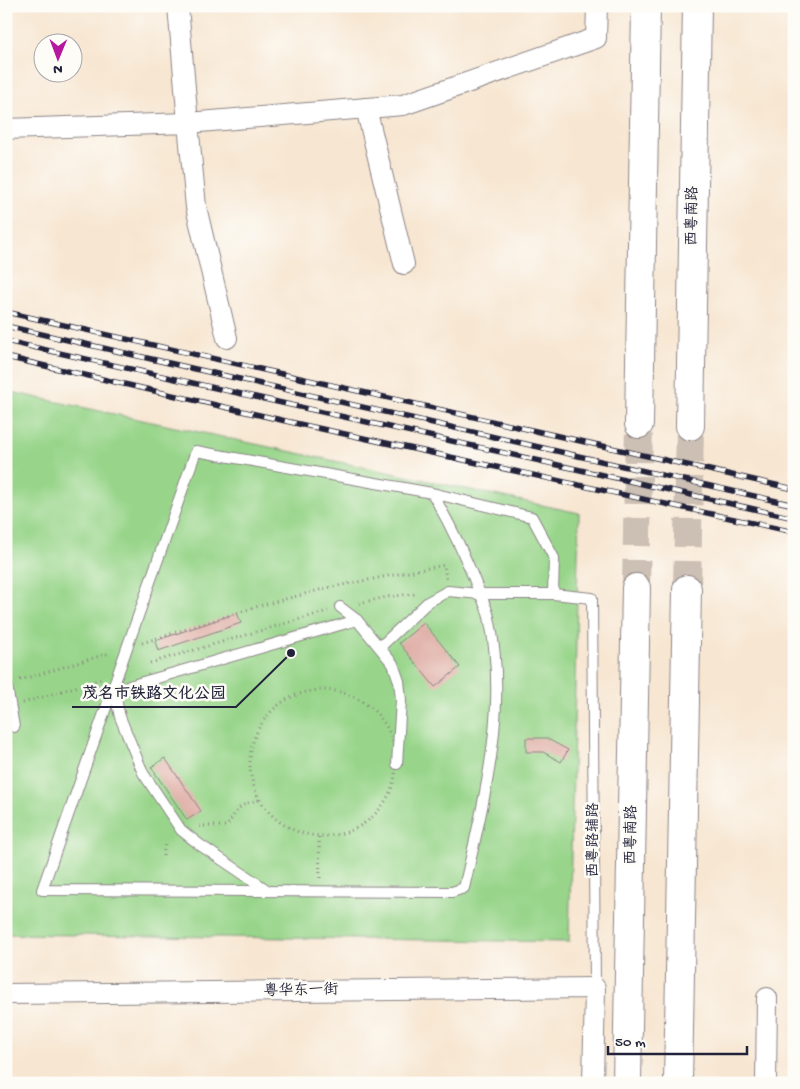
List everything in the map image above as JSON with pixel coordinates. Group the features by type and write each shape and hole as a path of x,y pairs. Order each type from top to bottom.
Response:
{"main road":[{"path":"639,424 646,6"},
{"name":"西粤南路","path":"690,426 697,6"},
{"name":"西粤南路","path":"627,1083 636,588"},
{"path":"678,1083 687,589"}],"street":[{"path":"178,6 196,207 227,338"},
{"path":"6,129 188,123 403,106 596,38 597,6"},
{"path":"366,108 404,264"},
{"name":"粤华东一街","path":"6,994 595,988"},
{"name":"西粤路辅路","path":"593,1083 595,988"},
{"path":"766,1083 767,998"}],"lane":[{"path":"380,647 428,602 448,591 480,594 553,594 554,558 532,517 432,493 196,451 42,890 452,892 464,888 487,781 496,714 493,643 489,616 480,594 465,554 432,493"},
{"name":"西粤路辅路","path":"553,594 592,598 595,988"},
{"path":"340,608 357,620 393,664 399,681 400,700 397,764"},
{"path":"113,690 357,620"},
{"path":"7,682 14,727"},
{"path":"113,690 123,726 142,773 181,830 268,891"}],"path":[{"path":"7,682 127,648 259,606 327,588 444,565 448,591"},
{"path":"11,708 118,674"},
{"path":"321,690 342,692 370,706 390,732 397,764 394,784 386,801 374,817 358,828 339,835 319,837 301,834 284,826 270,815 259,800 252,784 249,766 250,748 256,731 266,716 279,704 300,693 321,690"},
{"path":"181,830 206,825 227,826 236,809 244,803 259,800"},
{"path":"319,837 320,891"},
{"path":"164,856 165,843"}],"green space":[{"path":"6,391 579,513 569,942 6,934"}],"building":[{"path":"237,613 241,623 158,651 155,641"},
{"path":"424,623 460,667 435,687 399,643"},
{"path":"526,738 546,738 568,750 561,762 543,752 526,752"},
{"path":"165,758 201,811 187,820 151,767"}],"tunnel":[{"path":"636,588 639,424"},
{"path":"687,589 690,426"}],"railway":[{"path":"6,312 794,489"},
{"path":"6,326 794,505"},
{"path":"6,341 794,518"},
{"path":"6,357 290,422 794,532"}],"place":[{"name":"茂名市铁路文化公园","path":"291,653"}]}
